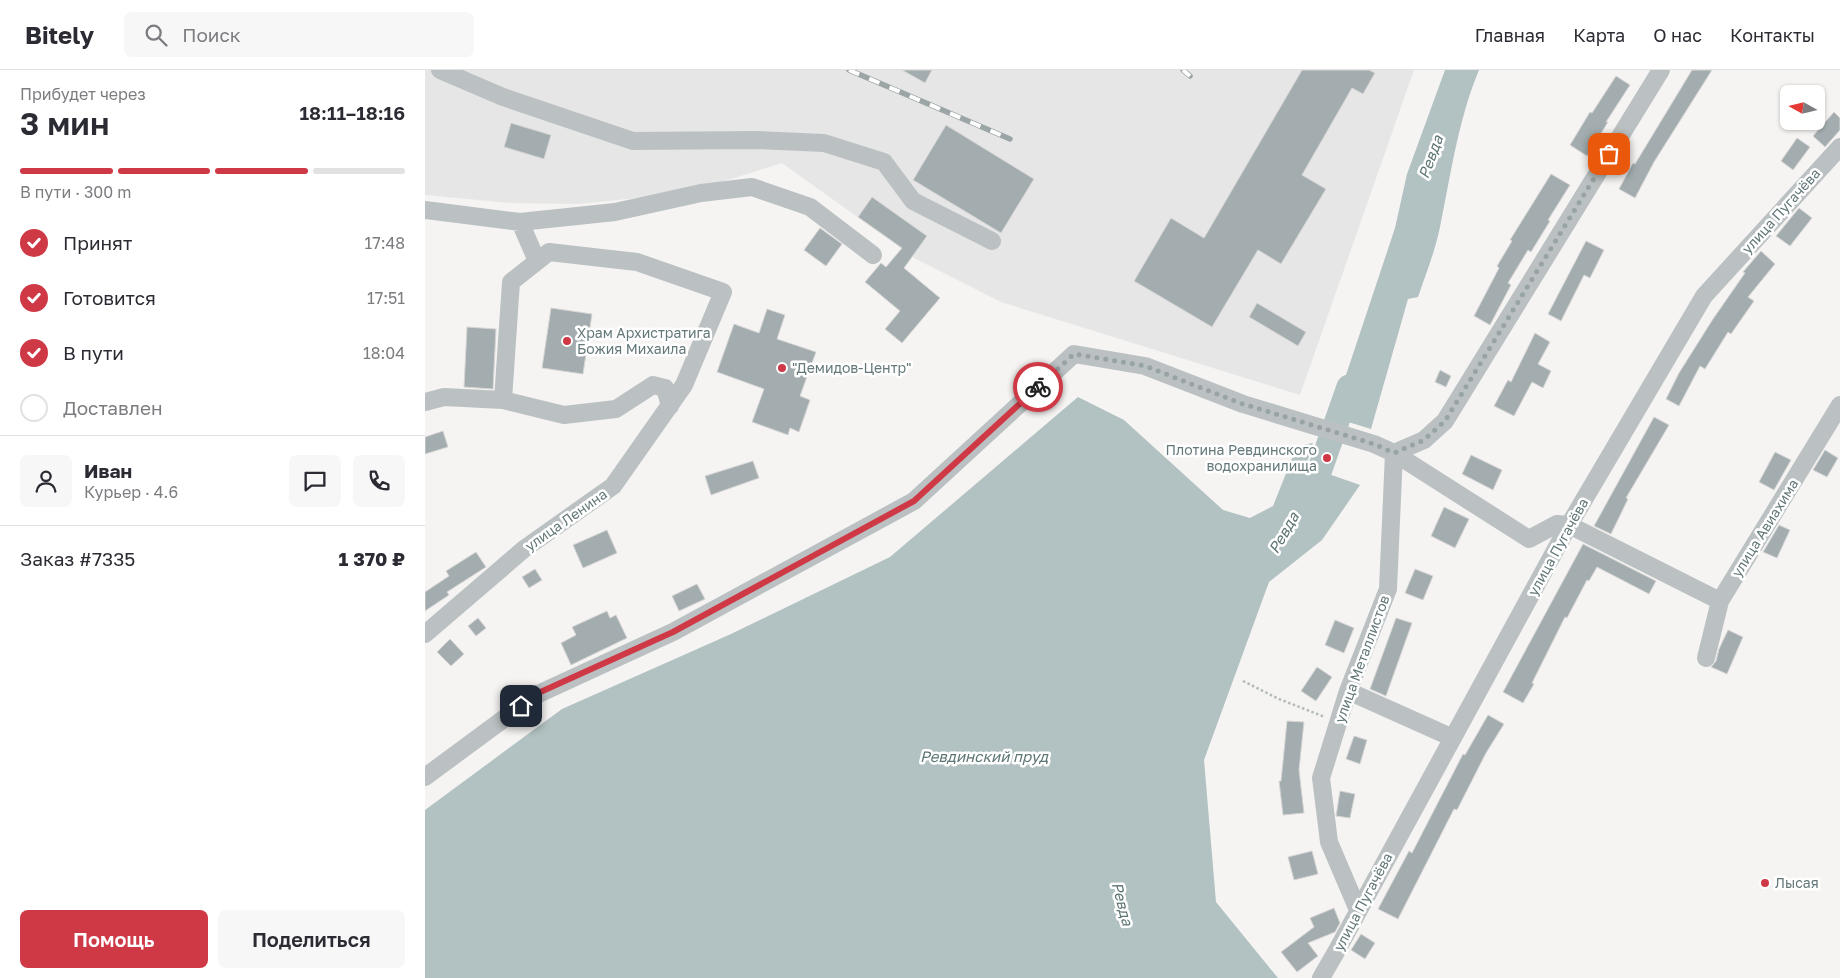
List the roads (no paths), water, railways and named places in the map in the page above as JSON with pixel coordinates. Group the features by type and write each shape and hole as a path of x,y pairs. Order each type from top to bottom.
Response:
{"street":[{"path":"440,70 503,97 633,141 756,140 824,143 884,162 913,201 992,240"},
{"path":"1394,453 1424,440 1445,421 1661,70"},
{"name":"улица Пугачёва","path":"1321,978 1569,525 1704,296 1840,147"},
{"path":"425,210 520,222 615,212 701,193 752,187 810,207 873,255"},
{"path":"503,400 511,282 537,261 520,222"},
{"name":"улица Ленина","path":"425,634 524,549 613,486 685,385 723,292 637,262 549,252 537,261"},
{"path":"425,777 536,694 673,632 914,501 1074,354 1145,366 1243,404 1374,444 1394,453 1529,539 1557,524 1569,525 1720,601"},
{"path":"425,402 444,397 503,400 564,415 615,409 653,385 665,388 670,406"},
{"name":"улица Авиахима","path":"1706,658 1720,601 1840,405"},
{"name":"улица Металлистов","path":"1358,910 1329,842 1321,778 1348,691 1388,589 1394,453"},
{"path":"1348,691 1453,738"}],"water":[{"path":"1445,70 1479,70 1460,128 1433,254 1418,297 1408,299 1371,429 1332,417 1395,228 1407,174"},
{"name":"Ревдинский пруд","path":"1078,397 1124,420 1223,510 1250,518 1273,506 1297,446 1313,443 1306,466 1360,485 1322,540 1269,582 1204,760 1216,902 1278,978 425,978 425,810 562,709 731,634 890,557"}],"waterway":[{"name":"Ревда","path":"1303,500 1319,472 1349,387"}],"railway":[{"path":"849,70 1010,139"},
{"path":"1183,70 1190,76"}],"place":[{"name":"Храм Архистратига Божия Михаила","path":"567,341"},
{"name":"\"Демидов-Центр\"","path":"782,368"},
{"name":"Плотина Ревдинского водохранилища","path":"1327,458"},
{"name":"Лысая","path":"1765,883"}]}
